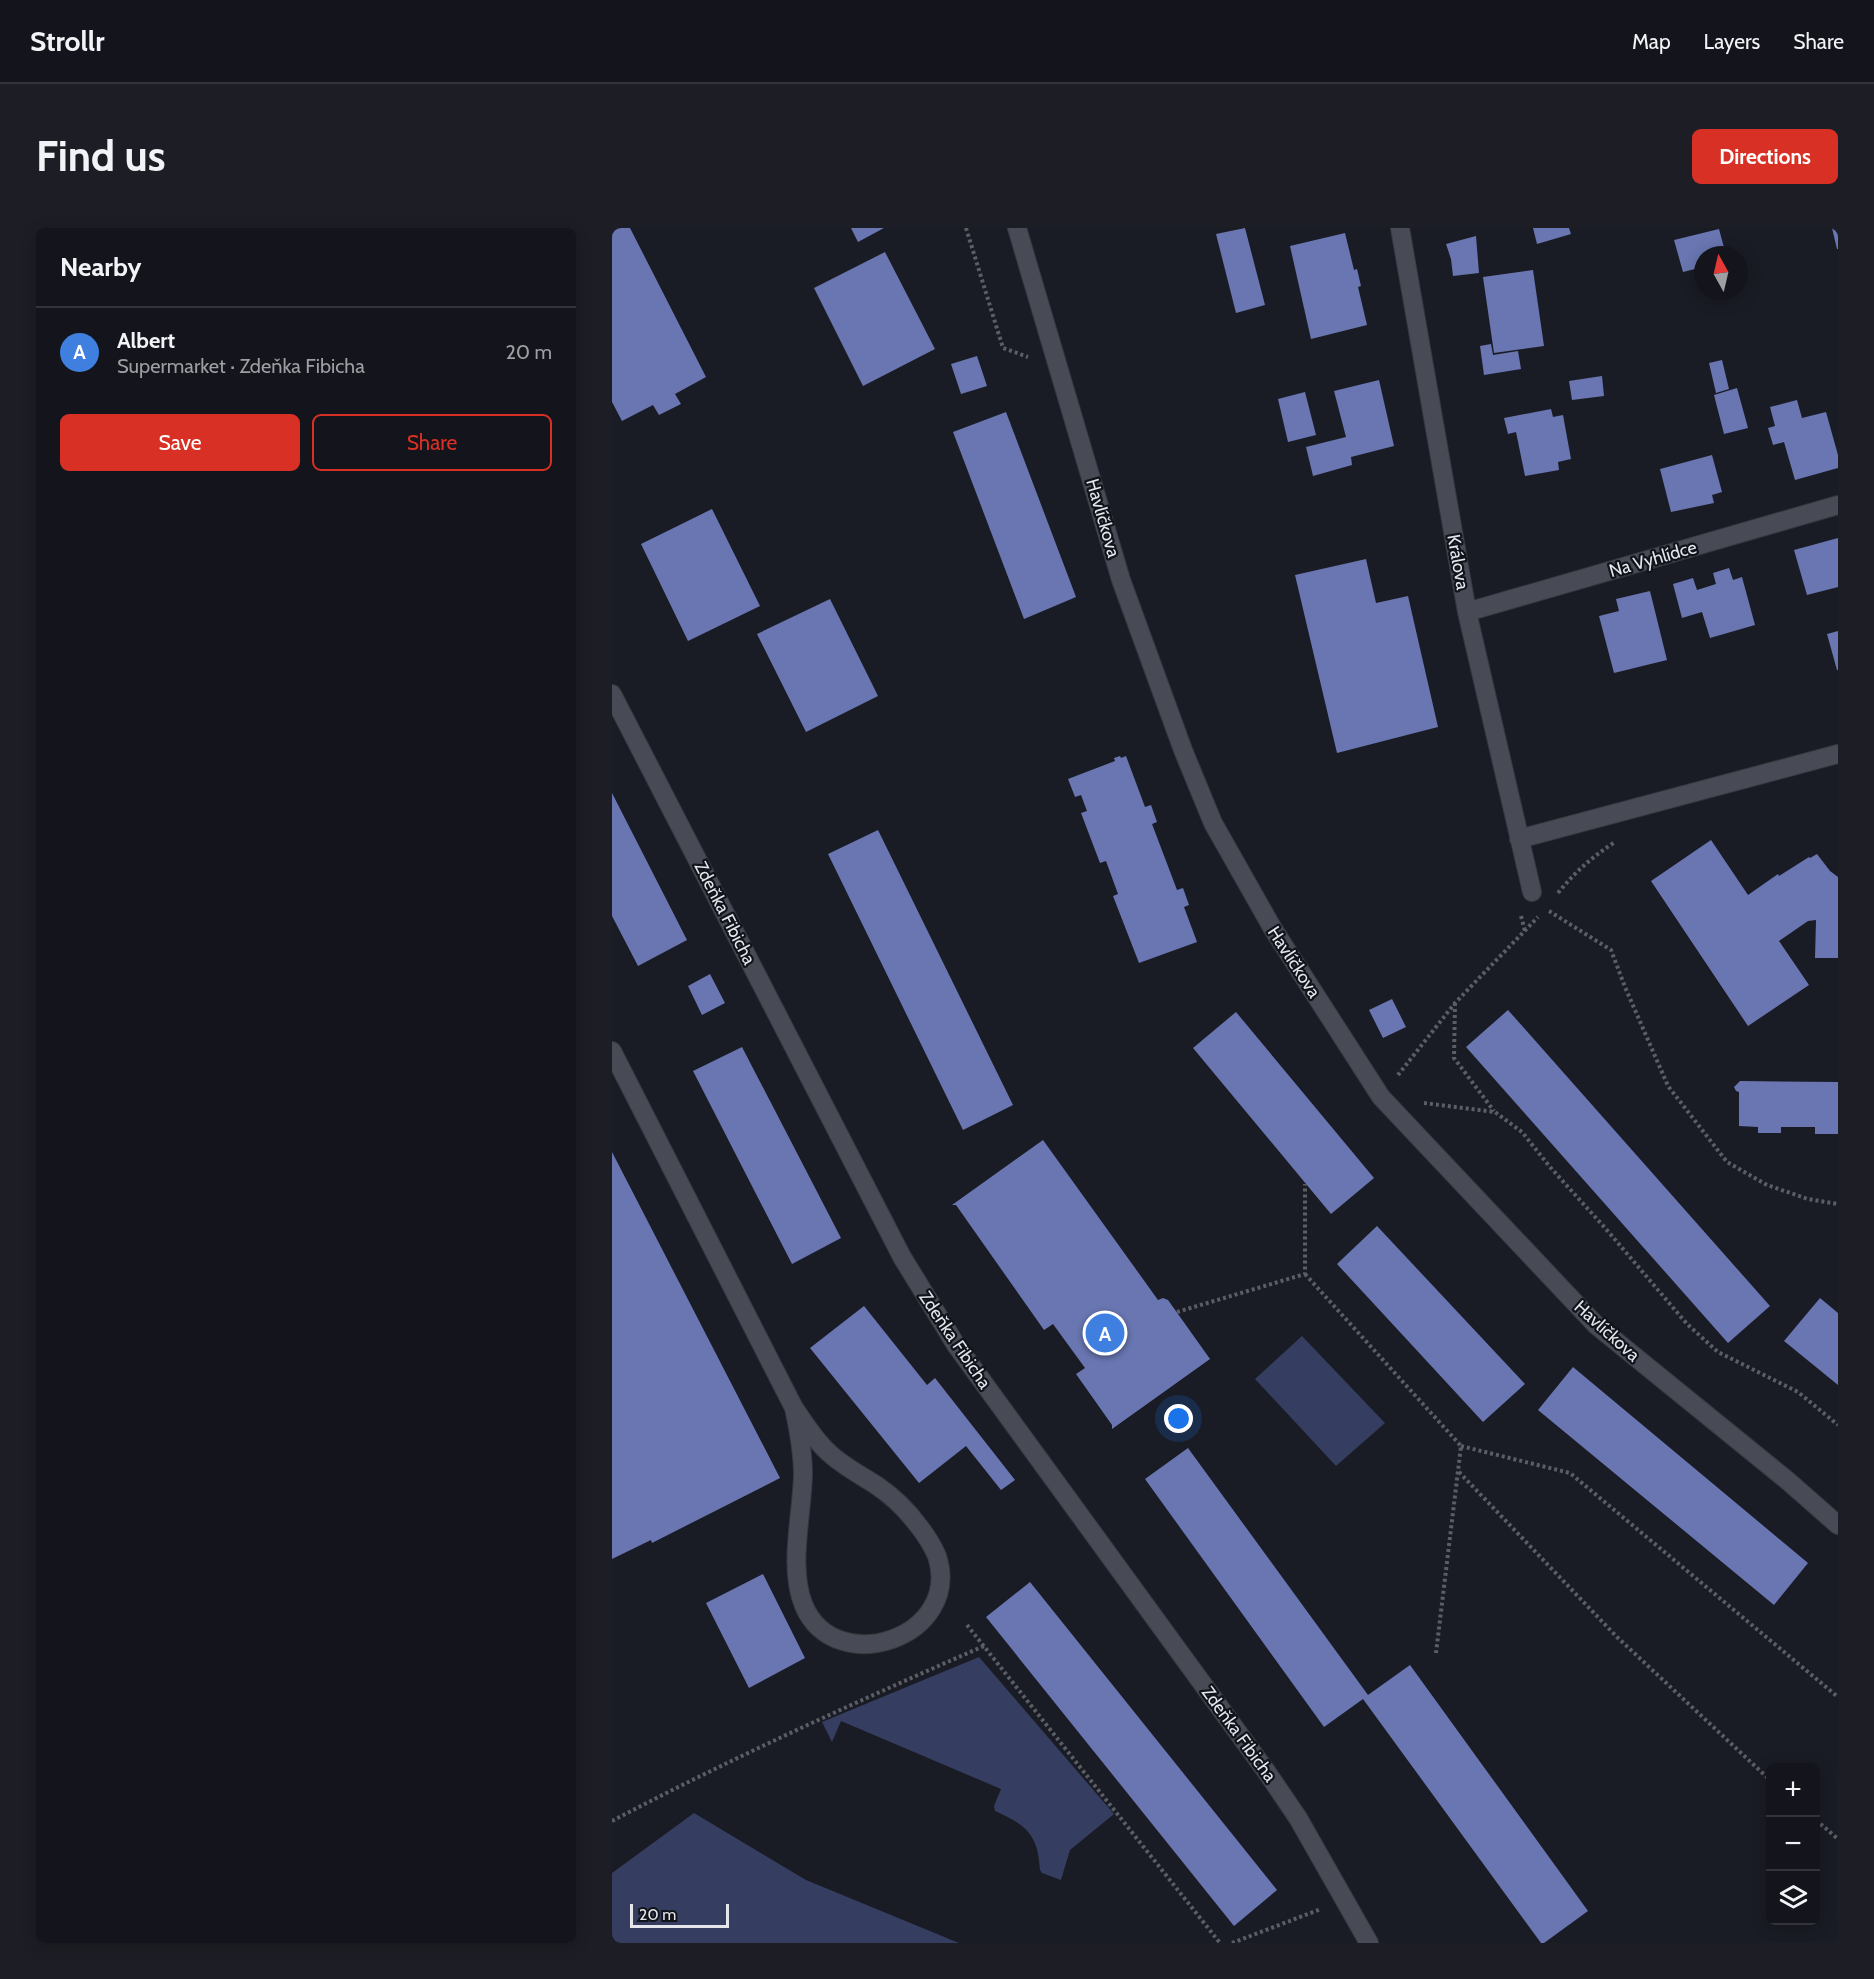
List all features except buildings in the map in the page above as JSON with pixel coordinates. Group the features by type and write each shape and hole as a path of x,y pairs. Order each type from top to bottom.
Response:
{"street":[{"name":"Havlíčkova","path":"1017,228 1121,580 1183,750 1213,823 1273,929 1381,1097 1596,1325 1788,1481 1838,1525"},
{"name":"Králova","path":"1400,228 1467,612 1532,892"},
{"name":"Na Vyhlídce","path":"1467,612 1838,505"},
{"name":"Zdeňka Fibicha","path":"612,694 897,1247 928,1301 956,1345 1266,1771 1298,1818 1369,1943"},
{"path":"1519,839 1838,754"},
{"path":"612,1051 794,1408 826,1451 895,1499 911,1515 937,1556 940,1572 934,1608 926,1619 908,1631 886,1641 866,1645 835,1639 824,1631 805,1607 800,1591 797,1561 802,1450 794,1408"}],"path":[{"path":"966,228 1003,348 1028,355 1031,366"},
{"path":"1381,1097 1455,1003 1545,909 1577,870 1595,854 1617,842"},
{"path":"1545,909 1611,950 1668,1086 1726,1162 1767,1185 1808,1199 1838,1204"},
{"path":"1455,1003 1454,1059 1495,1112 1522,1132 1687,1324 1718,1352 1798,1392 1838,1425"},
{"path":"1381,1097 1495,1112"},
{"path":"1305,1184 1305,1274 1461,1446 1570,1473 1838,1697"},
{"path":"1177,1312 1305,1274"},
{"path":"1436,1653 1461,1446"},
{"path":"1458,1472 1617,1637 1766,1776"},
{"path":"967,1625 1220,1943"},
{"path":"612,1821 680,1785 821,1718 984,1646"},
{"path":"1820,1824 1838,1839"},
{"path":"1232,1943 1345,1899"}],"shaded area":[{"path":"1302,1336 1385,1423 1336,1466 1255,1379"},
{"path":"979,1657 1114,1814 1070,1850 1061,1880 1042,1873 1033,1839 1028,1832 1015,1821 995,1811 994,1806 1001,1789 841,1721 832,1742 822,1722"},
{"path":"694,1813 806,1880 959,1943 612,1943 612,1873"}],"place":[{"name":"Albert","path":"1105,1333"}]}
